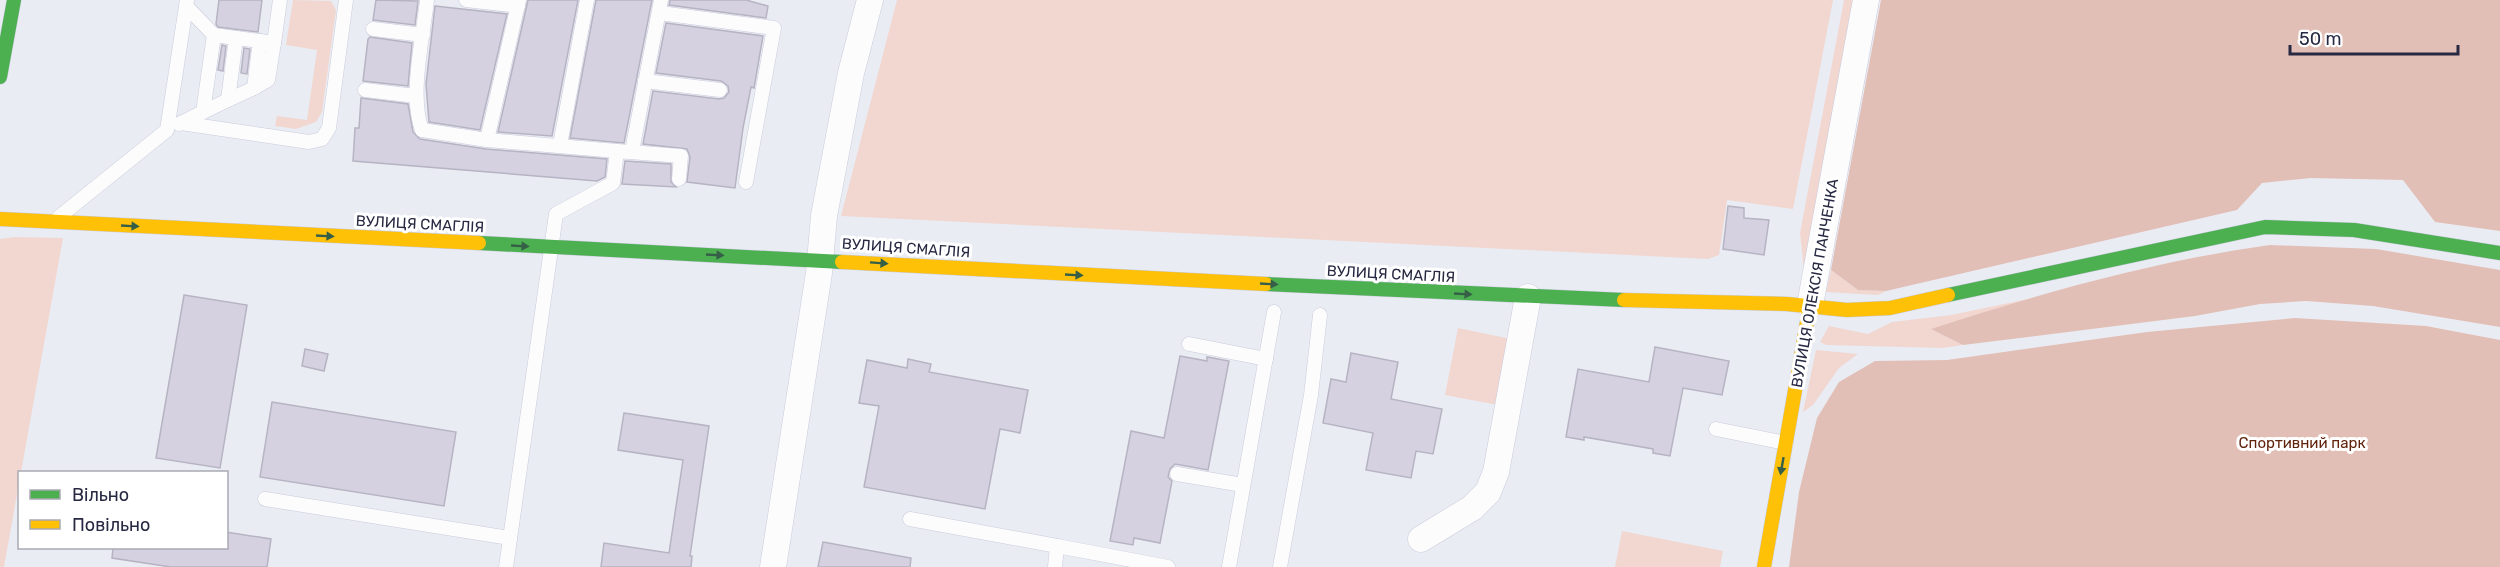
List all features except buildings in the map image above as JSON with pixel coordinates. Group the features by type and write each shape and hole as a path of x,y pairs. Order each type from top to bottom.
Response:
{"street":[{"path":"0,77 14,0"},
{"path":"773,567 821,259 824,216 848,84 870,0"},
{"name":"ВУЛИЦЯ ОЛЕКСІЯ ПАНЧЕНКА","path":"1764,567 1866,0"},
{"name":"ВУЛИЦЯ СМАГЛІЯ","path":"0,219 821,259 1014,272 1528,297 1810,305 1846,310 1890,308 2265,227 2326,227 2500,253"},
{"path":"1421,539 1472,507 1488,492 1496,472 1528,297"}],"lane":[{"path":"53,222 166,130 254,88 269,78 267,42 280,0"},
{"path":"181,123 309,142 322,139 329,128 346,0"},
{"path":"427,0 416,96 418,119 422,130 488,140 681,156 679,179"},
{"path":"466,0 518,3 488,140"},
{"path":"560,145 586,0"},
{"path":"187,3 214,35 267,42"},
{"path":"166,130 187,3"},
{"path":"632,151 660,6 774,28 746,182"},
{"path":"373,29 423,35"},
{"path":"203,112 214,35"},
{"path":"228,100 236,38"},
{"path":"645,81 720,90"},
{"path":"365,90 416,96"},
{"path":"506,567 556,214 613,183 617,151"},
{"path":"1229,567 1274,312"},
{"path":"1280,567 1311,395 1320,315"},
{"path":"1189,344 1266,359"},
{"path":"1716,429 1786,443"},
{"path":"1177,474 1243,485"},
{"path":"265,499 510,538"},
{"path":"910,519 1168,567"},
{"path":"1055,567 1057,546"}],"shaded area":[{"path":"293,0 331,1 336,10 322,112 316,122 296,129 275,126 277,116 307,120 317,50 286,45"},
{"path":"897,0 1833,0 1793,209 1727,200 1719,255 1708,259 841,216"},
{"path":"1844,0 1860,0 1804,271 1800,233"},
{"path":"63,238 21,471 18,471 18,489 4,567 0,567 0,239"},
{"path":"1831,270 1858,290 1886,291 1878,295 1826,292"},
{"path":"2037,297 1932,329 1963,345 1942,348 1826,345 1820,342 1829,326 1868,334 1892,322 1951,315"},
{"path":"1458,328 1511,339 1498,405 1445,395"},
{"path":"1816,350 1858,354 1839,368 1813,405 1803,412"},
{"path":"1622,531 1723,551 1720,567 1615,567"}],"green space":[{"path":"1881,0 2500,0 2500,231 2435,222 2403,180 2311,178 2262,183 2237,210 1886,291 1858,290 1831,270"},
{"path":"2270,245 2376,249 2500,270 2500,327 2373,306 2306,301 2260,304 2195,316 1963,345 1931,329 2014,303 2141,269"},
{"name":"Спортивний парк","path":"2295,318 2426,326 2500,340 2500,567 1789,567 1799,492 1817,418 1839,382 1875,361 1947,360 2147,332"}],"traffic: fast":[{"path":"0,77 14,0"},
{"path":"1948,295 2265,227 2354,230 2500,253"},
{"path":"479,243 842,262"},
{"path":"1266,284 1624,300"}],"traffic: slow":[{"path":"0,219 479,243"},
{"path":"842,262 1266,284"},
{"path":"1624,300 1787,304 1847,310 1890,308 1948,295"},
{"path":"1764,567 1810,305"}]}
